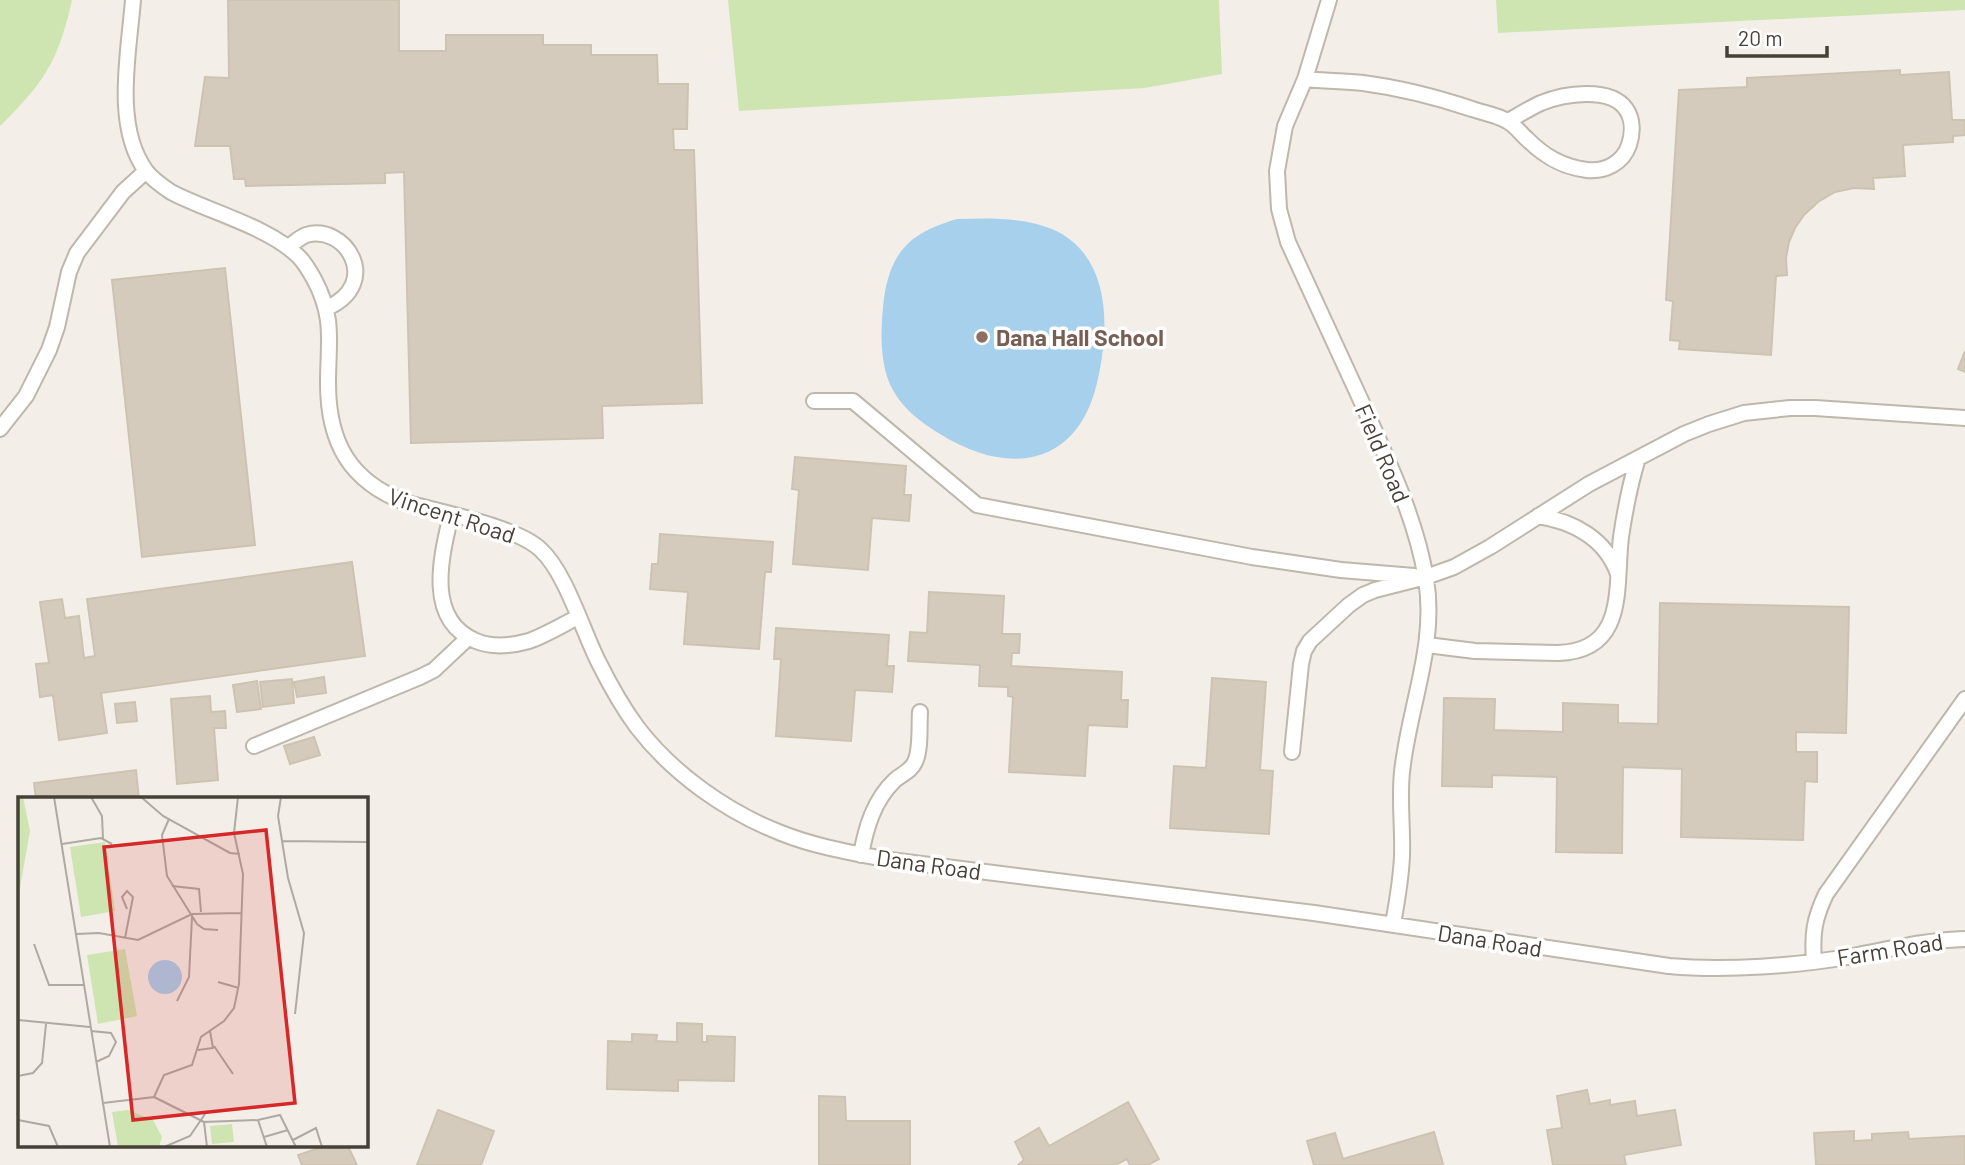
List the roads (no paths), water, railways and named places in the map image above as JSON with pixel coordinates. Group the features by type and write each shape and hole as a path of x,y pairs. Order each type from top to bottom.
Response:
{"lane":[{"name":"Vincent Road","path":"133,0 126,111 136,153 146,171 171,192 274,238 301,259 327,309 330,328 330,406 338,443 359,475 389,496 517,535 542,550 561,579 599,663 636,726 658,751 680,772 726,805 780,833 861,855"},
{"name":"Field Road","path":"1329,0 1305,79 1285,126 1277,171 1279,209 1287,242 1396,478 1426,577 1427,645 1402,772 1402,864 1393,924"},
{"path":"1305,79 1393,88 1440,99 1508,121 1550,158 1562,165 1588,170 1599,171 1616,163 1623,156 1631,139 1630,117 1625,107 1609,96 1575,95 1542,102 1508,121"},
{"path":"0,429 26,396 49,350 69,272 77,253 123,192 146,171"},
{"path":"288,247 309,234 321,234 341,242 349,252 355,264 354,286 347,296 327,309"},
{"path":"814,401 853,401 977,505 1252,557 1341,570 1426,577"},
{"path":"1292,752 1304,651 1349,605 1375,590 1454,567 1589,484 1638,458 1709,424 1755,412 1815,408 1965,418"},
{"path":"1427,645 1475,651 1571,653 1593,644 1610,624 1617,596 1624,517 1638,458"},
{"path":"451,515 440,567 442,603 456,629 468,638 499,646 531,640 578,617"},
{"path":"1538,516 1561,520 1583,531 1604,548 1618,575"},
{"path":"254,746 434,670 468,638"},
{"path":"1814,961 1813,928 1826,894 1965,699"},
{"path":"861,855 864,836 876,805 897,778 914,764 920,712"},
{"name":"Dana Road","path":"861,855 1393,924 1670,966 1706,968 1814,961"},
{"name":"Farm Road","path":"1814,961 1923,942 1965,939"}],"water":[{"path":"957,219 1017,220 1052,229 1072,241 1086,256 1096,275 1104,317 1104,340 1097,383 1087,411 1073,433 1056,448 1036,456 1014,459 990,456 965,447 917,418 904,406 889,382 882,351 882,330 884,298 892,267 906,245 916,237"}],"place":[{"name":"Dana Hall School","path":"982,337"}]}
